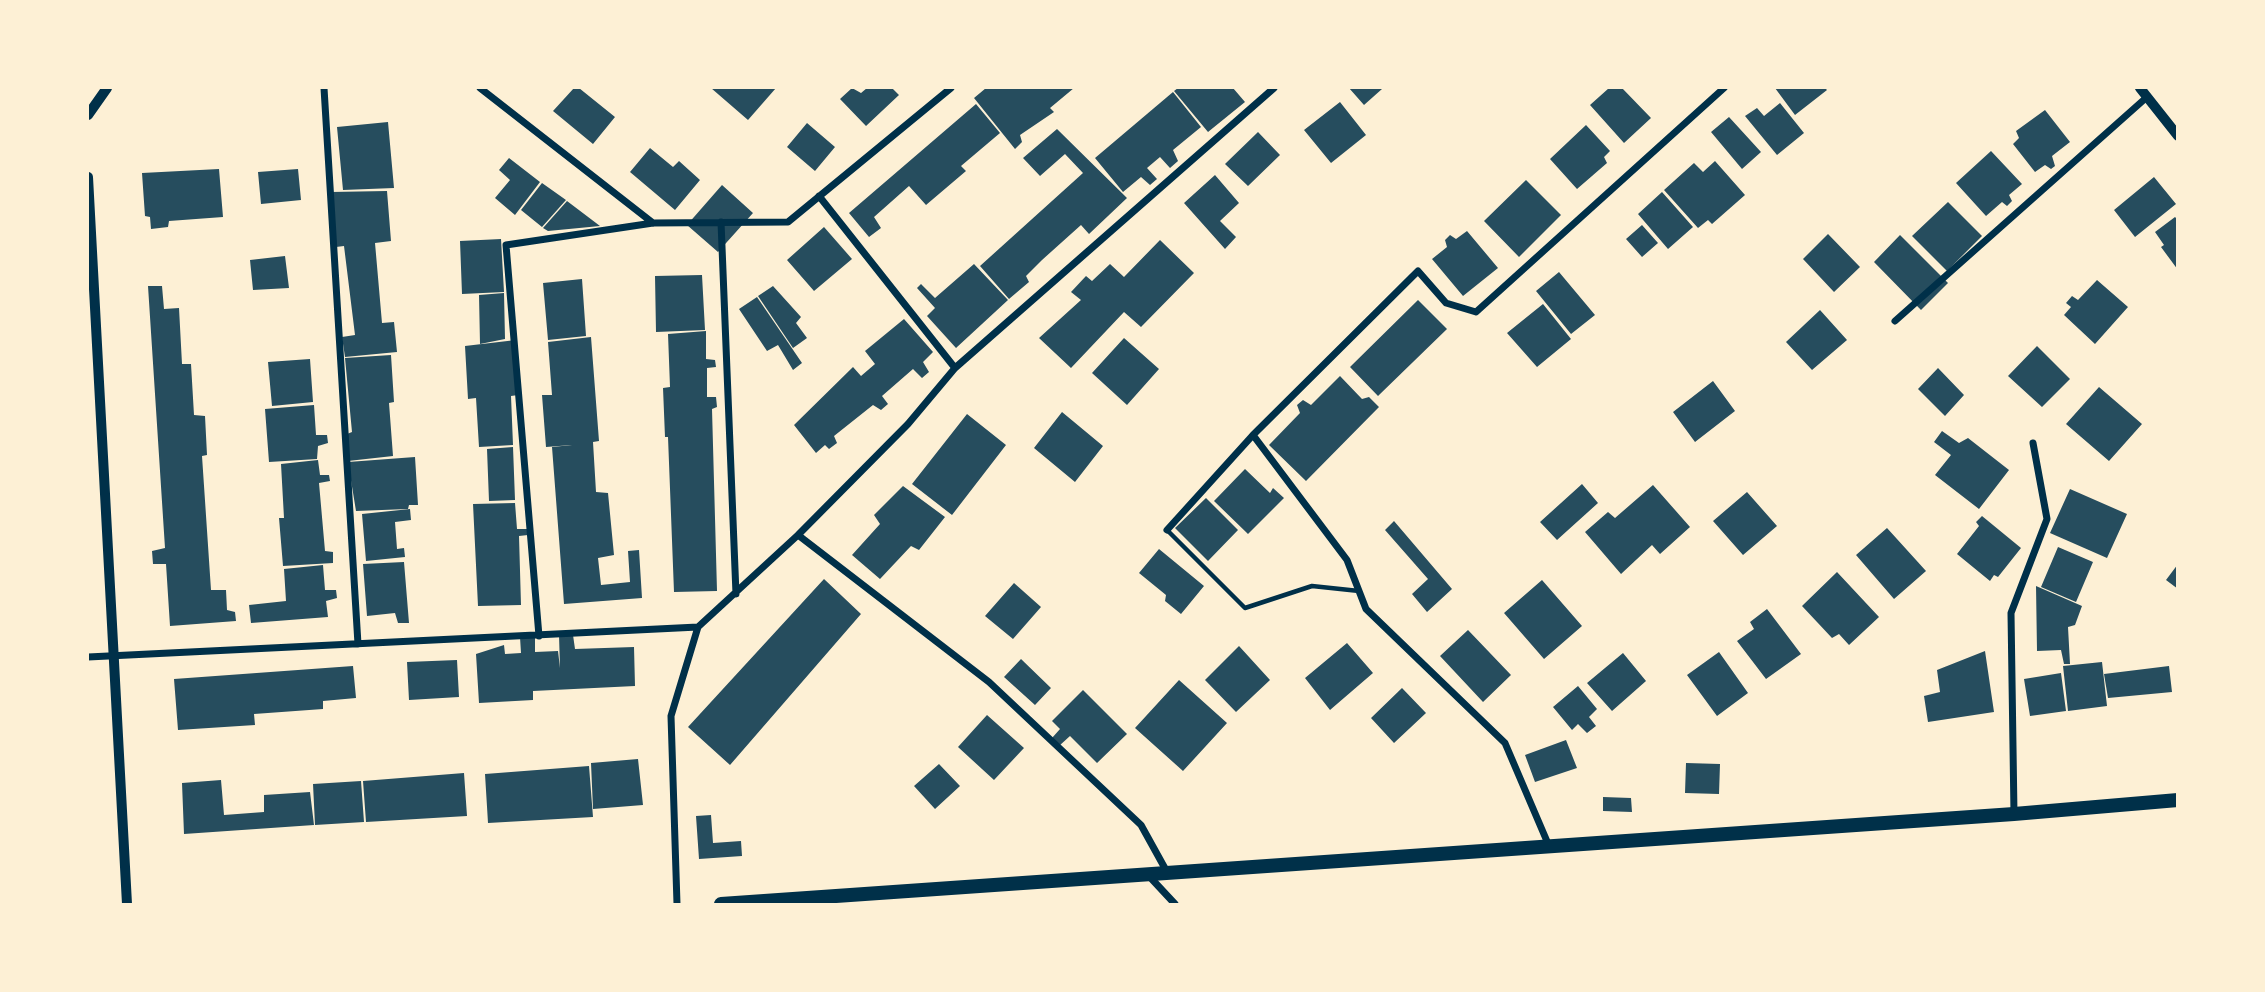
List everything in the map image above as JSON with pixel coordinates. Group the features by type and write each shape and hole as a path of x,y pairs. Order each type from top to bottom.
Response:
{"main road":[{"path":"721,905 2014,814 2178,800"}],"street":[{"path":"88,115 107,88"},
{"path":"324,88 358,644"},
{"path":"480,88 653,223"},
{"path":"539,636 506,245 653,223 788,222 951,88"},
{"path":"677,905 671,716 698,626 798,535 908,425 955,368 1274,88"},
{"path":"1167,530 1253,435 1418,271 1446,303 1476,312 1724,88"},
{"path":"1895,321 2143,92 2178,136"},
{"path":"88,177 91,291 127,905"},
{"path":"819,196 955,368"},
{"path":"721,222 736,594"},
{"path":"1253,435 1347,560 1366,609 1505,743 1549,846"},
{"path":"2014,814 2011,613 2047,519 2033,443"},
{"path":"798,535 989,682 1140,825 1168,872"},
{"path":"88,657 698,626"},
{"path":"1147,874 1175,905"}],"lane":[{"path":"1167,530 1245,608 1312,586 1359,591"}],"building":[{"path":"574,88 579,88 615,117 593,144 553,111"},
{"path":"711,88 776,88 748,120"},
{"path":"852,88 861,93 867,88 892,88 899,95 866,126 840,99"},
{"path":"986,88 1074,88 1050,108 1054,112 1020,135 1022,142 1015,149 974,98"},
{"path":"1178,88 1233,88 1245,102 1208,132 1174,91"},
{"path":"1349,88 1380,88 1382,89 1364,105"},
{"path":"1609,88 1622,88 1651,118 1624,143 1590,105"},
{"path":"1775,88 1825,88 1827,90 1795,115"},
{"path":"1173,92 1201,127 1173,150 1178,161 1170,168 1160,157 1147,168 1157,179 1150,185 1141,177 1123,192 1095,158"},
{"path":"1340,102 1366,135 1331,163 1304,130"},
{"path":"1780,103 1804,133 1777,155 1745,116 1757,108 1764,116"},
{"path":"976,104 1000,133 961,166 966,171 926,205 909,186 874,217 881,228 869,237 849,213"},
{"path":"2045,110 2070,142 2052,156 2055,166 2051,169 2045,165 2035,172 2013,144 2019,138 2016,131"},
{"path":"1729,117 1761,152 1742,169 1711,132"},
{"path":"388,122 394,188 343,190 337,127"},
{"path":"807,123 835,147 815,171 787,147"},
{"path":"1586,125 1610,151 1604,157 1607,163 1577,189 1550,159"},
{"path":"1057,129 1127,198 1089,234 1081,225 1026,276 1029,282 1009,299 980,266 1083,173 1065,154 1040,176 1023,158"},
{"path":"1258,132 1280,155 1248,186 1225,164"},
{"path":"650,148 673,167 679,161 700,180 675,210 630,172"},
{"path":"1991,151 2022,184 2009,195 2012,201 2007,206 2002,202 1986,216 1956,183"},
{"path":"509,158 540,182 515,215 495,198 510,180 499,170"},
{"path":"1715,161 1745,195 1712,224 1708,220 1698,228 1664,190 1694,163 1703,172"},
{"path":"219,169 223,217 169,221 168,227 151,229 150,217 145,216 142,173"},
{"path":"298,169 301,200 261,204 258,172"},
{"path":"1215,175 1239,203 1220,221 1236,237 1225,249 1184,203"},
{"path":"2154,177 2176,204 2135,237 2114,210"},
{"path":"1526,180 1561,215 1519,257 1484,221"},
{"path":"542,183 566,200 542,227 521,210"},
{"path":"722,185 753,213 718,252 687,225"},
{"path":"387,191 391,241 375,243 382,323 394,322 397,352 345,357 342,337 355,335 344,246 336,247 331,192"},
{"path":"1662,192 1693,227 1668,249 1638,214"},
{"path":"567,201 600,226 548,231 543,228"},
{"path":"1948,202 1982,236 1947,271 1912,236"},
{"path":"2175,217 2178,220 2178,270 2161,247 2164,245 2155,232"},
{"path":"1642,225 1658,243 1642,257 1626,239"},
{"path":"824,227 852,259 814,291 787,260"},
{"path":"1467,231 1498,268 1463,296 1432,259 1447,247 1445,240 1450,235 1456,239"},
{"path":"1828,234 1860,267 1834,292 1803,259"},
{"path":"1900,235 1948,283 1921,310 1874,262"},
{"path":"501,239 504,292 462,294 460,241"},
{"path":"1160,240 1194,273 1141,327 1124,312 1071,368 1039,338 1081,300 1071,292 1086,276 1092,281 1110,264 1124,277"},
{"path":"285,256 289,288 253,290 250,260"},
{"path":"974,264 1008,300 956,348 927,316 935,308 917,288 921,284 935,298"},
{"path":"1559,272 1595,315 1571,334 1536,291"},
{"path":"702,275 705,330 656,332 655,276"},
{"path":"582,279 586,336 548,340 543,283"},
{"path":"2097,280 2128,307 2095,344 2064,315 2071,307 2066,303 2072,296 2078,300"},
{"path":"148,286 162,286 164,309 179,308 182,364 191,364 194,415 205,416 207,455 202,456 211,590 226,590 227,610 235,612 236,621 170,626 166,564 153,564 152,551 165,548"},
{"path":"773,286 801,317 796,323 807,338 793,348 758,296"},
{"path":"504,293 505,339 480,344 479,295"},
{"path":"757,297 802,363 793,370 778,345 767,351 739,309"},
{"path":"1418,300 1447,329 1378,396 1350,367"},
{"path":"1543,304 1571,339 1537,367 1507,333"},
{"path":"1820,310 1847,340 1812,370 1786,342"},
{"path":"904,319 933,352 923,362 929,372 922,378 913,369 882,396 888,404 881,410 873,405 834,436 837,443 829,449 825,445 816,453 794,425 853,367 861,376 875,364 865,351"},
{"path":"706,331 706,359 715,360 716,367 707,368 707,397 716,397 717,407 712,409 717,591 674,592 668,437 665,437 663,388 670,387 668,334"},
{"path":"591,337 599,441 593,442 596,492 608,493 614,555 598,558 601,585 630,582 628,551 639,550 642,598 564,604 552,447 572,445 546,447 542,395 552,395 548,342"},
{"path":"1124,338 1159,369 1127,405 1092,373"},
{"path":"516,340 518,395 511,396 513,445 479,447 476,398 468,399 465,346"},
{"path":"2037,346 2070,379 2042,407 2008,376"},
{"path":"391,355 394,402 389,403 393,456 348,461 347,434 352,432 345,358"},
{"path":"310,359 313,402 272,406 268,362"},
{"path":"1938,368 1964,395 1945,416 1918,389"},
{"path":"1340,376 1362,399 1369,397 1379,407 1306,481 1269,445 1300,413 1297,405 1303,400 1311,405"},
{"path":"1713,381 1735,411 1695,442 1673,412"},
{"path":"2099,387 2142,424 2109,461 2066,424"},
{"path":"314,405 316,435 327,435 328,443 318,446 317,459 269,462 265,409"},
{"path":"1062,412 1103,446 1075,482 1034,448"},
{"path":"967,414 1006,445 952,515 912,484"},
{"path":"1942,431 1959,443 1968,438 2009,470 1979,509 1935,475 1951,455 1934,442"},
{"path":"513,447 515,500 489,501 487,449"},
{"path":"415,457 418,505 409,505 408,509 356,511 348,462"},
{"path":"318,460 320,475 329,475 330,481 319,483 325,551 333,552 333,563 283,566 279,518 284,518 281,464"},
{"path":"1245,469 1270,493 1273,488 1284,498 1248,534 1214,501"},
{"path":"1582,484 1598,503 1557,540 1540,522"},
{"path":"1653,485 1690,527 1660,554 1652,545 1621,574 1585,532 1608,512 1615,518"},
{"path":"903,486 945,517 919,550 911,546 880,579 852,555 880,524 874,515"},
{"path":"2070,489 2127,514 2107,558 2050,533"},
{"path":"1747,492 1777,526 1743,555 1713,521"},
{"path":"1206,498 1238,530 1208,561 1175,528"},
{"path":"515,503 517,529 527,529 528,535 519,536 521,605 478,606 473,504"},
{"path":"410,509 411,520 395,522 397,549 404,548 405,557 366,561 362,514"},
{"path":"1982,516 2021,548 1998,577 1994,575 1990,581 1957,554 1979,526 1976,522"},
{"path":"1394,521 1452,589 1427,612 1412,594 1428,579 1385,530"},
{"path":"1887,528 1926,571 1894,599 1856,555"},
{"path":"2058,547 2093,562 2076,602 2041,587"},
{"path":"1159,549 1204,586 1181,614 1165,601 1166,595 1139,573"},
{"path":"404,562 409,623 398,623 395,613 367,616 363,564"},
{"path":"2178,564 2178,589 2166,580"},
{"path":"323,565 325,590 336,590 337,598 326,601 328,617 251,623 249,605 286,601 284,569"},
{"path":"1837,572 1879,617 1849,645 1839,634 1832,638 1802,606"},
{"path":"824,579 861,614 730,765 688,727"},
{"path":"1542,580 1582,626 1544,659 1504,613"},
{"path":"1014,583 1041,607 1013,639 985,616"},
{"path":"2036,586 2082,606 2075,625 2068,627 2070,664 2064,664 2061,650 2037,651"},
{"path":"1767,609 1801,654 1766,679 1737,641 1754,629 1750,622"},
{"path":"1468,630 1511,675 1483,702 1440,656"},
{"path":"559,635 573,635 575,649 634,647 635,686 533,691 533,700 479,703 476,654 504,645 505,654 521,653 520,637 535,636 535,652 558,651 560,668"},
{"path":"1347,643 1373,673 1330,710 1305,678"},
{"path":"1239,646 1270,680 1236,712 1205,680"},
{"path":"1985,651 1994,712 1928,722 1924,696 1940,692 1937,670"},
{"path":"1719,652 1748,693 1717,716 1687,675"},
{"path":"1623,653 1646,681 1612,711 1587,683"},
{"path":"1021,659 1051,688 1035,705 1004,677"},
{"path":"457,660 459,697 409,700 407,662"},
{"path":"2102,662 2107,706 2068,711 2063,666"},
{"path":"353,666 356,698 323,701 323,709 254,714 255,725 178,730 174,679"},
{"path":"2169,666 2172,692 2108,698 2104,674"},
{"path":"2061,673 2066,711 2030,716 2024,679"},
{"path":"1179,680 1227,723 1183,771 1135,728"},
{"path":"1578,686 1597,709 1589,717 1596,726 1587,733 1578,724 1572,730 1553,707"},
{"path":"1402,688 1426,713 1394,743 1371,718"},
{"path":"1083,690 1127,734 1097,763 1070,736 1059,746 1052,738 1060,729 1052,721"},
{"path":"987,715 1024,748 994,780 958,747"},
{"path":"1566,740 1577,768 1535,782 1525,755"},
{"path":"638,759 643,805 593,809 591,763"},
{"path":"1686,763 1720,764 1719,794 1685,793"},
{"path":"939,764 960,786 935,809 914,786"},
{"path":"589,766 593,817 488,823 485,774"},
{"path":"464,773 467,816 366,822 363,781"},
{"path":"221,780 224,815 264,812 264,795 310,792 314,825 184,834 182,783"},
{"path":"361,781 364,822 315,825 313,784"},
{"path":"1603,797 1631,798 1632,812 1603,811"},
{"path":"711,815 713,843 741,841 742,856 699,859 696,816"}]}
